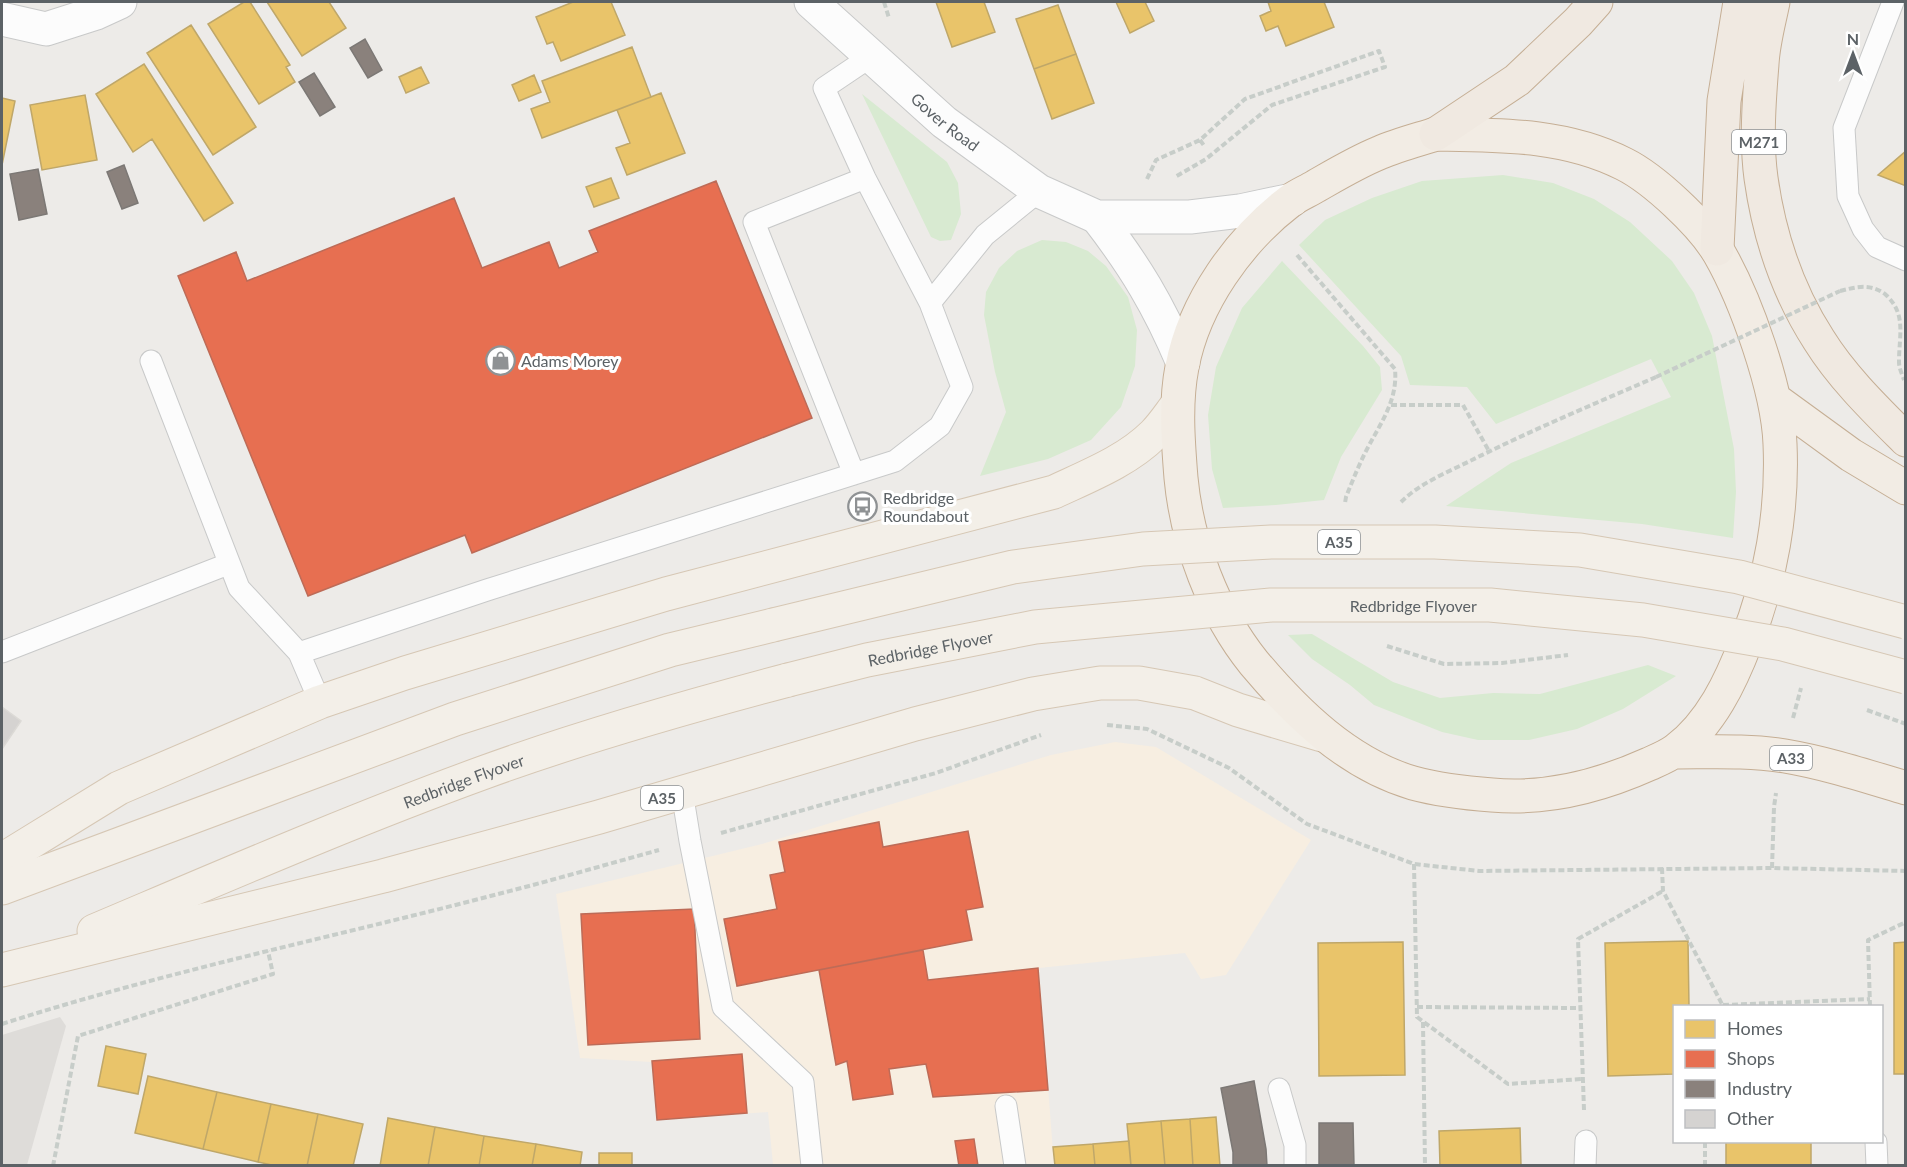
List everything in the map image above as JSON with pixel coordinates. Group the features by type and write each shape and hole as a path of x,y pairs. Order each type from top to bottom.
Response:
{"highway":[{"path":"1436,134 1512,135 1546,139 1595,151 1628,165 1662,190 1717,249 1739,296 1763,361 1774,399 1780,438 1780,475 1770,563 1754,622 1734,672 1702,725 1674,752 1624,775 1570,791 1510,796 1451,791 1408,782 1372,765 1322,735 1281,695 1240,645 1216,600 1199,560 1184,504 1177,405 1183,363 1194,328 1209,295 1231,261 1257,231 1292,200 1346,168 1380,152 1436,134 1517,80 1596,2"},
{"name":"M271","path":"1717,249 1725,100 1740,2"},
{"name":"M271","path":"1773,2 1762,62 1759,134 1760,177 1768,218 1787,281 1819,340 1852,385 1905,440"},
{"path":"1774,399 1851,455 1905,488"},
{"name":"A33","path":"1674,752 1743,752 1784,756 1833,767 1905,788"}],"main road":[{"path":"2,860 119,788 320,702 405,673 666,594 1054,492 1102,469 1138,448 1156,433 1177,405"},
{"name":"A35","path":"2,888 455,718 670,650 1013,567 1143,549 1272,542 1435,542 1580,550 1739,577 1905,622"},
{"name":"Redbridge Flyover","path":"2,970 315,838 485,772 674,710 867,660 1035,627 1271,606 1490,606 1642,620 1783,644 1905,677"},
{"name":"A35","path":"2,970 383,876 599,817 915,724 1033,694 1100,682 1139,682 1195,693 1238,710 1322,735"}],"street":[{"path":"2,20 46,28 96,13 120,2"},
{"name":"Gover Road","path":"811,2 944,122 1039,191 1097,216 1190,216 1240,212 1292,200"},
{"name":"Gover Road","path":"1097,216 1146,285 1166,322 1183,363"}],"lane":[{"path":"1893,2 1844,128 1848,196 1859,221 1876,247 1905,260"},
{"path":"299,653 894,461 940,426 962,387 930,303 865,178 824,88 870,57"},
{"path":"854,474 754,222 865,178"},
{"path":"930,303 985,235 1039,191"},
{"path":"151,361 239,588 299,653 320,702"},
{"path":"2,652 228,564"},
{"path":"682,792 723,1007 803,1082 812,1166"},
{"path":"1279,1089 1295,1145 1295,1166"},
{"path":"1006,1106 1015,1166"},
{"path":"1585,1166 1586,1141"},
{"path":"1876,1143 1877,1166"}],"path":[{"path":"884,2 890,19"},
{"path":"1144,186 1156,160 1200,140 1245,99 1379,51 1385,67 1272,105 1206,159 1172,179"},
{"path":"1200,140 1204,147"},
{"path":"1296,255 1395,369 1396,383 1391,405 1365,453 1346,497 1344,508"},
{"path":"1394,509 1407,496 1437,477 1489,451 1656,377 1840,291 1861,286 1879,290 1894,301 1901,312 1903,334 1898,364 1905,383"},
{"path":"1391,405 1463,405 1489,451"},
{"path":"1381,641 1389,647 1444,664 1502,663 1579,654"},
{"path":"1106,725 1147,729 1229,768 1306,824 1414,864 1479,871 1662,868 1905,871"},
{"path":"2,1024 45,1010 268,951 505,892 936,773 1043,734"},
{"path":"1772,868 1774,807"},
{"path":"1414,864 1417,1017 1508,1084 1582,1079"},
{"path":"1662,868 1664,891 1722,1005"},
{"path":"1586,1141 1578,939 1664,891"},
{"path":"1870,1005 1868,940 1905,922"},
{"path":"53,1166 78,1035 273,974 268,951"},
{"path":"1744,1005 1870,999"},
{"path":"1417,1007 1579,1008"},
{"path":"1423,1021 1425,1166"},
{"path":"1705,1143 1705,1166"}],"shaded area":[{"path":"1115,742 1156,747 1311,840 1226,975 1201,979 1185,953 1039,968 1054,1165 773,1165 768,1112 657,1120 652,1062 580,1058 556,894 762,844 1051,755"},
{"path":"60,1017 66,1026 27,1165 2,1165 2,1035"}],"green space":[{"path":"862,94 947,162 958,183 961,214 951,240 940,241 931,237"},
{"path":"1503,175 1553,183 1594,199 1630,222 1672,261 1694,293 1712,336 1734,449 1736,492 1733,538 1642,524 1446,506 1511,463 1671,397 1651,359 1496,424 1467,387 1410,385 1401,356 1299,245 1325,220 1372,198 1422,181"},
{"path":"1042,240 1066,242 1088,251 1106,266 1128,297 1137,330 1135,366 1121,407 1091,440 1048,459 980,476 1006,412 995,372 984,315 986,292 999,268 1017,251"},
{"path":"1282,261 1380,367 1382,390 1341,457 1324,500 1223,508 1212,469 1208,415 1216,367 1242,308"},
{"path":"1312,634 1393,682 1440,698 1493,693 1540,694 1648,665 1676,676 1623,709 1577,729 1529,740 1478,740 1442,732 1374,705 1312,659 1288,635"}],"building: Homes":[{"path":"244,2 250,2 290,65 286,67 295,82 259,104 208,24"},
{"path":"267,2 329,2 346,28 302,56"},
{"path":"573,2 611,2 625,35 561,61 553,42 547,44 536,17"},
{"path":"936,2 984,2 995,32 952,47"},
{"path":"1116,2 1145,2 1154,21 1130,33"},
{"path":"1268,2 1324,2 1334,27 1286,46 1278,26 1266,31 1260,16 1271,11"},
{"path":"1058,5 1076,54 1034,69 1016,19"},
{"path":"191,25 256,127 213,155 147,53"},
{"path":"632,47 651,97 542,138 531,109 550,102 542,81"},
{"path":"1076,54 1094,103 1052,119 1034,69"},
{"path":"144,64 233,203 204,221 152,139 133,152 96,94"},
{"path":"421,67 429,83 406,93 399,77"},
{"path":"534,75 541,92 519,101 512,85"},
{"path":"661,93 685,153 627,175 616,148 630,143 617,110"},
{"path":"85,95 97,160 42,170 30,105"},
{"path":"2,98 15,101 2,165"},
{"path":"1906,151 1906,186 1878,175"},
{"path":"611,178 619,198 594,207 586,187"},
{"path":"1688,941 1689,1005 1673,1005 1673,1074 1608,1076 1605,943"},
{"path":"1403,942 1405,1075 1319,1076 1318,943"},
{"path":"1906,942 1906,1074 1894,1074 1894,943"},
{"path":"106,1046 146,1054 138,1094 98,1086"},
{"path":"148,1076 217,1092 203,1149 135,1133"},
{"path":"217,1092 271,1104 258,1162 203,1149"},
{"path":"271,1104 318,1114 307,1166 276,1166 258,1162"},
{"path":"318,1114 363,1124 353,1166 307,1166"},
{"path":"1216,1117 1220,1166 1193,1166 1190,1119"},
{"path":"388,1118 435,1127 428,1166 380,1166"},
{"path":"1190,1119 1193,1166 1165,1166 1161,1121"},
{"path":"1161,1121 1165,1166 1131,1166 1127,1124"},
{"path":"435,1127 484,1136 479,1166 428,1166"},
{"path":"1520,1128 1521,1166 1440,1166 1439,1131"},
{"path":"484,1136 536,1144 532,1166 479,1166"},
{"path":"1129,1141 1131,1166 1095,1166 1093,1144"},
{"path":"1726,1143 1811,1143 1811,1166 1726,1166"},
{"path":"536,1144 582,1152 580,1166 532,1166"},
{"path":"1093,1144 1095,1166 1055,1166 1053,1147"},
{"path":"599,1153 632,1153 632,1166 599,1166"}],"building: Shops":[{"name":"Adams Morey","path":"716,181 812,418 472,553 465,535 308,596 178,276 236,252 247,281 454,198 482,268 549,242 559,268 598,252 589,231"},
{"path":"879,822 883,847 968,831 983,907 966,910 972,940 737,986 724,919 777,909 770,875 785,872 779,842"},
{"path":"694,909 700,1039 588,1045 581,914"},
{"path":"923,950 928,980 1038,968 1048,1090 933,1097 926,1064 889,1069 893,1094 853,1100 847,1061 836,1065 819,970"},
{"path":"742,1054 747,1113 657,1120 652,1061"},
{"path":"974,1139 978,1166 959,1166 955,1141"}],"building: Industry":[{"path":"365,39 382,70 368,78 350,48"},
{"path":"314,73 335,107 320,116 299,82"},
{"path":"124,165 138,203 122,209 107,172"},
{"path":"38,169 47,214 19,220 10,174"},
{"path":"1254,1081 1267,1166 1233,1166 1233,1152 1221,1088"},
{"path":"1319,1123 1353,1123 1354,1166 1319,1166"}],"building: Other":[{"path":"2,707 21,721 2,749"}],"place":[{"name":"Adams Morey","path":"500,360"},
{"name":"Redbridge Roundabout","path":"862,506"}]}
